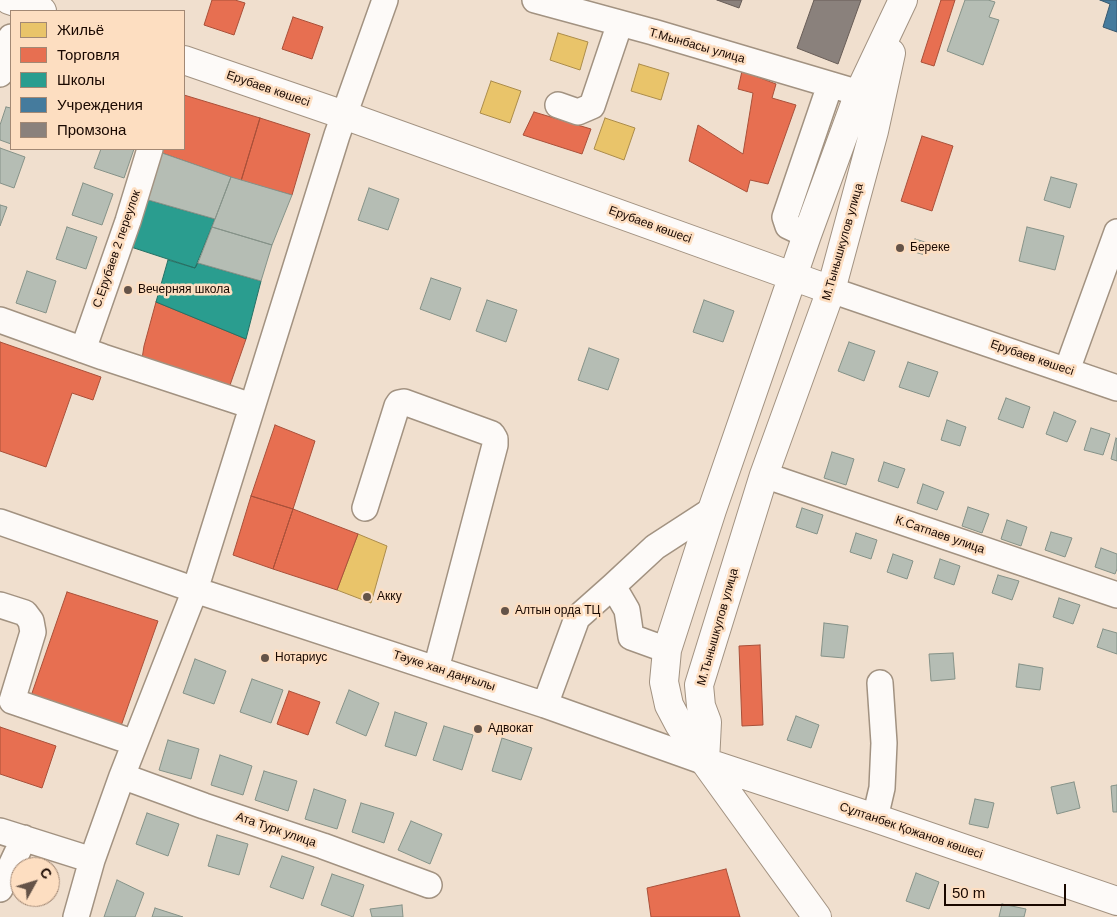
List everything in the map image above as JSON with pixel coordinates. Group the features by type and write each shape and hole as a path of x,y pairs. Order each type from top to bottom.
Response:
{"main road":[{"name":"М.Тынышкулов улица","path":"705,762 669,706 664,682 668,650 712,510 807,235 860,93 902,4"},
{"name":"М.Тынышкулов улица","path":"705,762 707,722 701,706 698,685 764,475 831,290 874,131 902,4"},
{"name":"Ерубаев көшесі","path":"185,60 344,115 831,290"},
{"name":"Сұлтанбек Қожанов көшесі","path":"705,762 1117,901"},
{"path":"705,762 817,917"}],"street":[{"path":"76,917 92,860 122,776 195,590 344,115 385,0"},
{"name":"Т.Мынбасы улица","path":"535,0 654,32 860,93"},
{"path":"558,105 578,112 592,106 620,24"},
{"path":"0,74 10,40"},
{"path":"807,235 788,226 785,217 830,85"},
{"name":"С.Ерубаев 2 переулок","path":"83,350 128,221 150,150"},
{"path":"1067,370 1117,232"},
{"name":"Ерубаев көшесі","path":"831,290 1117,388"},
{"path":"0,320 83,350 252,406"},
{"path":"365,508 399,403 404,402 492,434 495,439 436,669"},
{"name":"К.Сатпаев улица","path":"764,475 1117,595"},
{"path":"545,705 577,618 655,547 712,510"},
{"name":"Тәуке хан даңғылы","path":"0,522 195,590 545,705 705,762"},
{"path":"613,586 627,610 631,637 668,650"},
{"path":"0,605 25,613 31,621 33,632 6,699 135,743"},
{"path":"875,818 882,788 884,743 880,683"},
{"name":"Ата Турк улица","path":"122,776 429,885"},
{"path":"0,831 92,860"},
{"path":"0,889 5,867 24,838"}],"building: Жильё":[{"path":"558,33 588,42 580,70 550,60"},
{"path":"639,64 669,73 661,100 631,91"},
{"path":"491,81 521,91 510,123 480,113"},
{"path":"605,118 635,128 624,160 594,149"},
{"path":"358,534 387,546 371,603 337,590"}],"building: Торговля":[{"path":"212,0 235,0 245,3 234,35 204,25"},
{"path":"941,0 955,0 934,66 921,62"},
{"path":"293,17 323,27 312,59 282,49"},
{"path":"742,71 776,84 772,98 796,105 768,184 750,180 747,192 689,161 698,125 743,154 753,93 738,89"},
{"path":"185,95 260,118 241,181 162,153 163,150 185,150"},
{"path":"534,112 591,129 582,154 523,135"},
{"path":"260,118 310,134 292,195 241,181"},
{"path":"922,136 953,146 932,211 901,201"},
{"path":"156,302 246,339 229,388 142,359"},
{"path":"0,342 101,377 93,400 72,393 46,467 0,451"},
{"path":"275,425 315,441 293,509 251,496"},
{"path":"251,496 293,509 273,569 233,555"},
{"path":"293,509 358,534 337,590 273,569"},
{"path":"67,592 158,621 121,726 31,696"},
{"path":"760,645 763,725 742,726 739,646"},
{"path":"289,691 320,702 308,735 277,724"},
{"path":"0,727 56,746 42,788 0,774"},
{"path":"726,869 740,917 651,917 647,888"}],"building: Школы":[{"path":"145,199 215,219 195,268 131,247"},
{"path":"168,260 195,268 198,263 261,281 246,339 156,302"}],"building: Учреждения":[{"path":"1100,0 1117,0 1117,32 1103,27 1110,4"}],"building: Промзона":[{"path":"717,0 742,0 739,8"},
{"path":"814,0 861,0 838,64 797,48"}],"building: Прочее":[{"path":"965,0 988,0 995,2 989,17 999,20 983,65 947,51"},
{"path":"6,107 10,108 10,144 0,140 0,125"},
{"path":"0,148 25,157 14,188 0,183"},
{"path":"101,150 134,150 124,178 94,168"},
{"path":"162,153 231,177 215,219 145,199"},
{"path":"231,177 292,195 272,245 212,227"},
{"path":"1051,177 1077,184 1070,208 1044,200"},
{"path":"83,183 113,194 102,225 72,215"},
{"path":"369,188 399,199 388,230 358,220"},
{"path":"0,205 7,207 0,226"},
{"path":"67,227 97,237 86,269 56,259"},
{"path":"212,227 272,245 261,281 198,263"},
{"path":"1027,227 1064,236 1055,270 1019,261"},
{"path":"915,239 928,243 925,255 911,251"},
{"path":"27,271 56,281 46,313 16,303"},
{"path":"431,278 461,288 450,320 420,309"},
{"path":"487,300 517,310 506,342 476,331"},
{"path":"704,300 734,311 723,342 693,332"},
{"path":"849,342 875,351 864,381 838,371"},
{"path":"589,348 619,359 608,390 578,380"},
{"path":"908,362 938,372 929,397 899,387"},
{"path":"1006,398 1030,407 1023,428 998,419"},
{"path":"1054,412 1076,421 1067,442 1046,434"},
{"path":"947,420 966,427 960,446 941,440"},
{"path":"1091,428 1110,434 1103,455 1084,450"},
{"path":"1117,439 1117,461 1111,459"},
{"path":"832,452 854,459 846,485 824,478"},
{"path":"884,462 905,469 898,488 878,481"},
{"path":"923,484 944,492 937,510 917,503"},
{"path":"968,507 989,514 982,533 962,526"},
{"path":"802,508 823,515 817,534 796,527"},
{"path":"1007,520 1027,527 1021,546 1001,539"},
{"path":"1051,532 1072,538 1065,557 1045,550"},
{"path":"856,533 877,540 871,559 850,552"},
{"path":"1101,548 1117,554 1115,574 1095,567"},
{"path":"893,554 913,561 907,579 887,572"},
{"path":"940,559 960,566 954,585 934,578"},
{"path":"998,575 1019,581 1012,600 992,593"},
{"path":"1059,598 1080,605 1073,624 1053,617"},
{"path":"824,623 848,626 844,658 821,656"},
{"path":"1103,629 1117,633 1117,654 1097,647"},
{"path":"953,653 955,679 931,681 929,654"},
{"path":"195,659 226,671 214,704 183,693"},
{"path":"1019,664 1043,668 1040,690 1016,687"},
{"path":"252,679 283,690 271,723 240,712"},
{"path":"349,690 379,703 366,736 336,723"},
{"path":"395,712 427,723 416,756 385,746"},
{"path":"796,716 819,725 811,748 787,740"},
{"path":"444,726 473,735 462,770 433,760"},
{"path":"502,738 532,748 521,780 492,771"},
{"path":"168,740 199,749 191,779 159,770"},
{"path":"220,755 252,766 243,795 211,785"},
{"path":"264,771 297,781 288,811 255,800"},
{"path":"1074,782 1080,808 1057,814 1051,787"},
{"path":"1117,785 1117,812 1113,812 1111,786"},
{"path":"314,789 346,800 337,829 305,819"},
{"path":"975,799 994,803 988,828 969,824"},
{"path":"361,803 394,813 384,843 352,832"},
{"path":"147,813 179,824 168,856 136,844"},
{"path":"411,821 442,834 430,864 398,850"},
{"path":"217,835 248,844 239,875 208,866"},
{"path":"282,856 314,867 303,899 270,887"},
{"path":"916,873 939,882 929,909 906,901"},
{"path":"332,874 364,885 353,917 321,905"},
{"path":"117,880 144,893 135,917 104,917"},
{"path":"1002,904 1026,909 1024,917 999,917"},
{"path":"402,905 403,917 372,917 370,909"},
{"path":"155,908 183,917 152,917"}],"place":[{"name":"Береке","path":"900,248"},
{"name":"Вечерняя школа","path":"128,290"},
{"name":"Акку","path":"367,597"},
{"name":"Алтын орда ТЦ","path":"505,611"},
{"name":"Нотариус","path":"265,658"},
{"name":"Адвокат","path":"478,729"}]}
